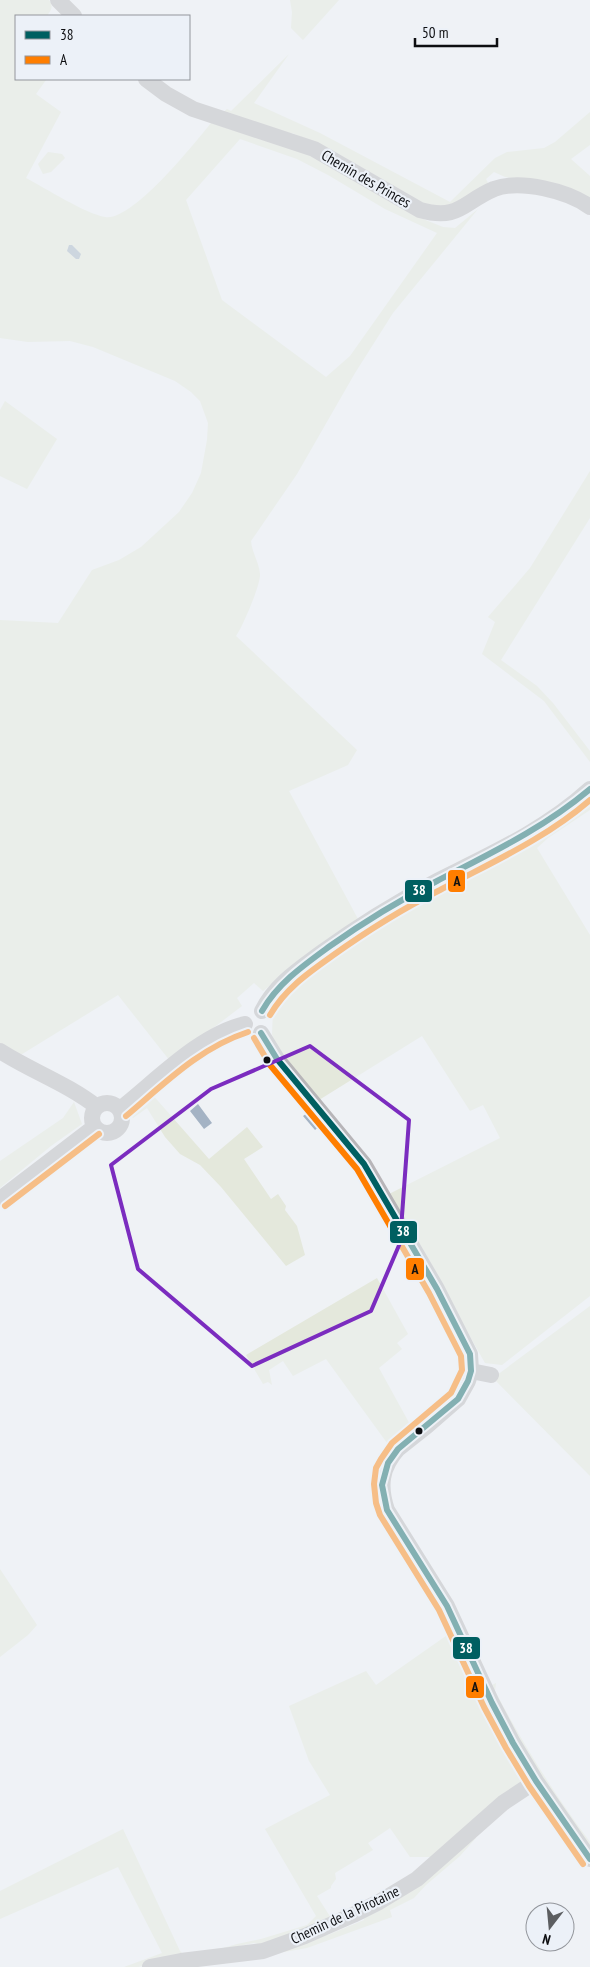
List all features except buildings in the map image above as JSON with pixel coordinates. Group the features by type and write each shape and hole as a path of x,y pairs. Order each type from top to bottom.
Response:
{"street":[{"path":"58,0 73,15"},
{"name":"Chemin des Princes","path":"147,80 166,94 193,109 314,149 420,210 437,214 460,210 493,190 515,185 540,188 566,195 590,207"},
{"path":"262,1011 270,997 281,984 361,925 407,898 508,846 556,817 590,789"},
{"path":"257,1010 262,1011 266,1014 268,1025 261,1033 249,1031 245,1024 248,1014 257,1010"},
{"path":"120,1109 208,1039 225,1030 245,1024"},
{"path":"261,1033 277,1059 364,1164 395,1215 466,1343 470,1354 471,1371 458,1399 390,1457 383,1475 382,1494 387,1510 446,1606 513,1743 536,1781 590,1859"},
{"path":"0,1051 24,1066 80,1094 97,1107"},
{"path":"106,1103 116,1105 120,1109 123,1119 118,1129 109,1134 103,1133 94,1127 92,1117 97,1107 106,1103"},
{"path":"0,1200 94,1127"},
{"path":"471,1371 491,1375"},
{"name":"Chemin de la Pirotaine","path":"150,1967 180,1961 263,1951 305,1936 361,1910 417,1879 503,1803 536,1781"}],"highlighted area":[{"path":"310,1046 409,1120 400,1243 371,1311 252,1366 138,1269 111,1165 211,1089"}],"shaded area":[{"path":"0,0 49,0 51,2 51,8 48,15 15,15 15,80 46,80 36,94 61,112 26,178 87,211 105,217 117,215 131,207 162,180 211,123 304,152 418,217 443,227 455,228 478,209 393,313 355,373 297,474 251,541 260,579 251,606 236,636 357,750 348,765 289,791 358,919 263,991 254,983 237,998 242,1006 170,1061 118,995 19,1056 0,1043 0,620 58,623 92,570 119,560 141,547 179,512 192,493 201,473 208,423 200,401 175,381 93,347 70,341 28,342 0,338","holes":["240,139 297,159 385,209 437,233 350,356 326,377 222,300 186,200"]},
{"path":"290,0 339,0 303,40 291,28 292,12"},
{"path":"289,54 254,103 320,133 450,202 495,158 507,152 544,148 555,142 590,112 590,145 571,159 590,176 590,201 545,185 505,177 494,172 486,179 488,183 476,195 436,211 330,149 292,133 290,135 221,114 227,109 231,111"},
{"path":"48,152 62,154 65,158 51,172 43,174 38,164"},
{"path":"5,401 57,439 27,489 0,476 0,410"},
{"path":"590,471 590,518 501,660 537,686 553,703 590,751 590,762 544,701 482,654 495,622 488,617 530,568"},
{"path":"590,798 590,810 548,838 537,848 590,935 590,1296 502,1365 485,1363 389,1194 500,1138 483,1105 470,1111 422,1036 319,1100 274,1043 272,1034 273,1010 275,1002 285,989 346,943"},
{"path":"151,1093 209,1159 247,1127 263,1147 244,1159 271,1199 278,1194 286,1206 285,1210 297,1226 305,1255 286,1266 221,1187 200,1165 180,1154 165,1137 147,1108 133,1118 129,1113"},
{"path":"74,1102 82,1124 51,1146 0,1188 0,1161 63,1118"},
{"path":"377,1278 408,1334 397,1343 402,1349 379,1368 412,1428 390,1447 326,1359 293,1376 283,1361 269,1370 272,1385 268,1382 263,1384 246,1355"},
{"path":"590,1306 590,1476 493,1378"},
{"path":"0,1569 37,1625 28,1635 0,1657"},
{"path":"453,1631 523,1772 522,1782 434,1857 410,1857 390,1828 368,1843 373,1850 335,1873 336,1879 331,1888 317,1896 331,1918 262,1945 254,1943 138,1967 124,1967 162,1953 118,1867 0,1919 0,1891 123,1829 183,1954 213,1951 307,1925 316,1916 265,1829 330,1795 309,1761 289,1706 366,1671 376,1685"},
{"path":"496,1683 495,1691 517,1730 552,1787 590,1842 590,1847 534,1767 490,1686"},
{"path":"474,1833 476,1838 460,1856 426,1885 414,1898 390,1910 392,1917 307,1948 278,1953 324,1931 328,1935 364,1920 362,1915"}],"water":[{"path":"69,245 72,245 81,254 79,259 76,259 67,251"},
{"path":"198,1104 212,1123 204,1129 190,1111"},
{"path":"310,1111 320,1126 315,1130 303,1116"}],"transit line":[{"name":"38","path":"262,1011 268,1001 292,975 343,937 409,896 536,828 590,789"},
{"name":"A","path":"270,1015 283,997 298,982 358,938 412,905 498,860 555,827 590,800"},
{"name":"A","path":"126,1116 198,1057 214,1047 248,1032"},
{"name":"38","path":"261,1033 277,1059 364,1164 437,1289 470,1354 471,1371 458,1399 398,1449 388,1463 382,1485 387,1510 447,1606 492,1703 513,1743 536,1781 590,1859"},
{"name":"A","path":"254,1038 270,1065 357,1169 429,1293 461,1356 462,1370 451,1393 392,1443 381,1459 376,1468 374,1484 376,1503 380,1515 439,1610 484,1707 506,1748 529,1786 583,1864"},
{"name":"A","path":"5,1206 99,1134"}]}
